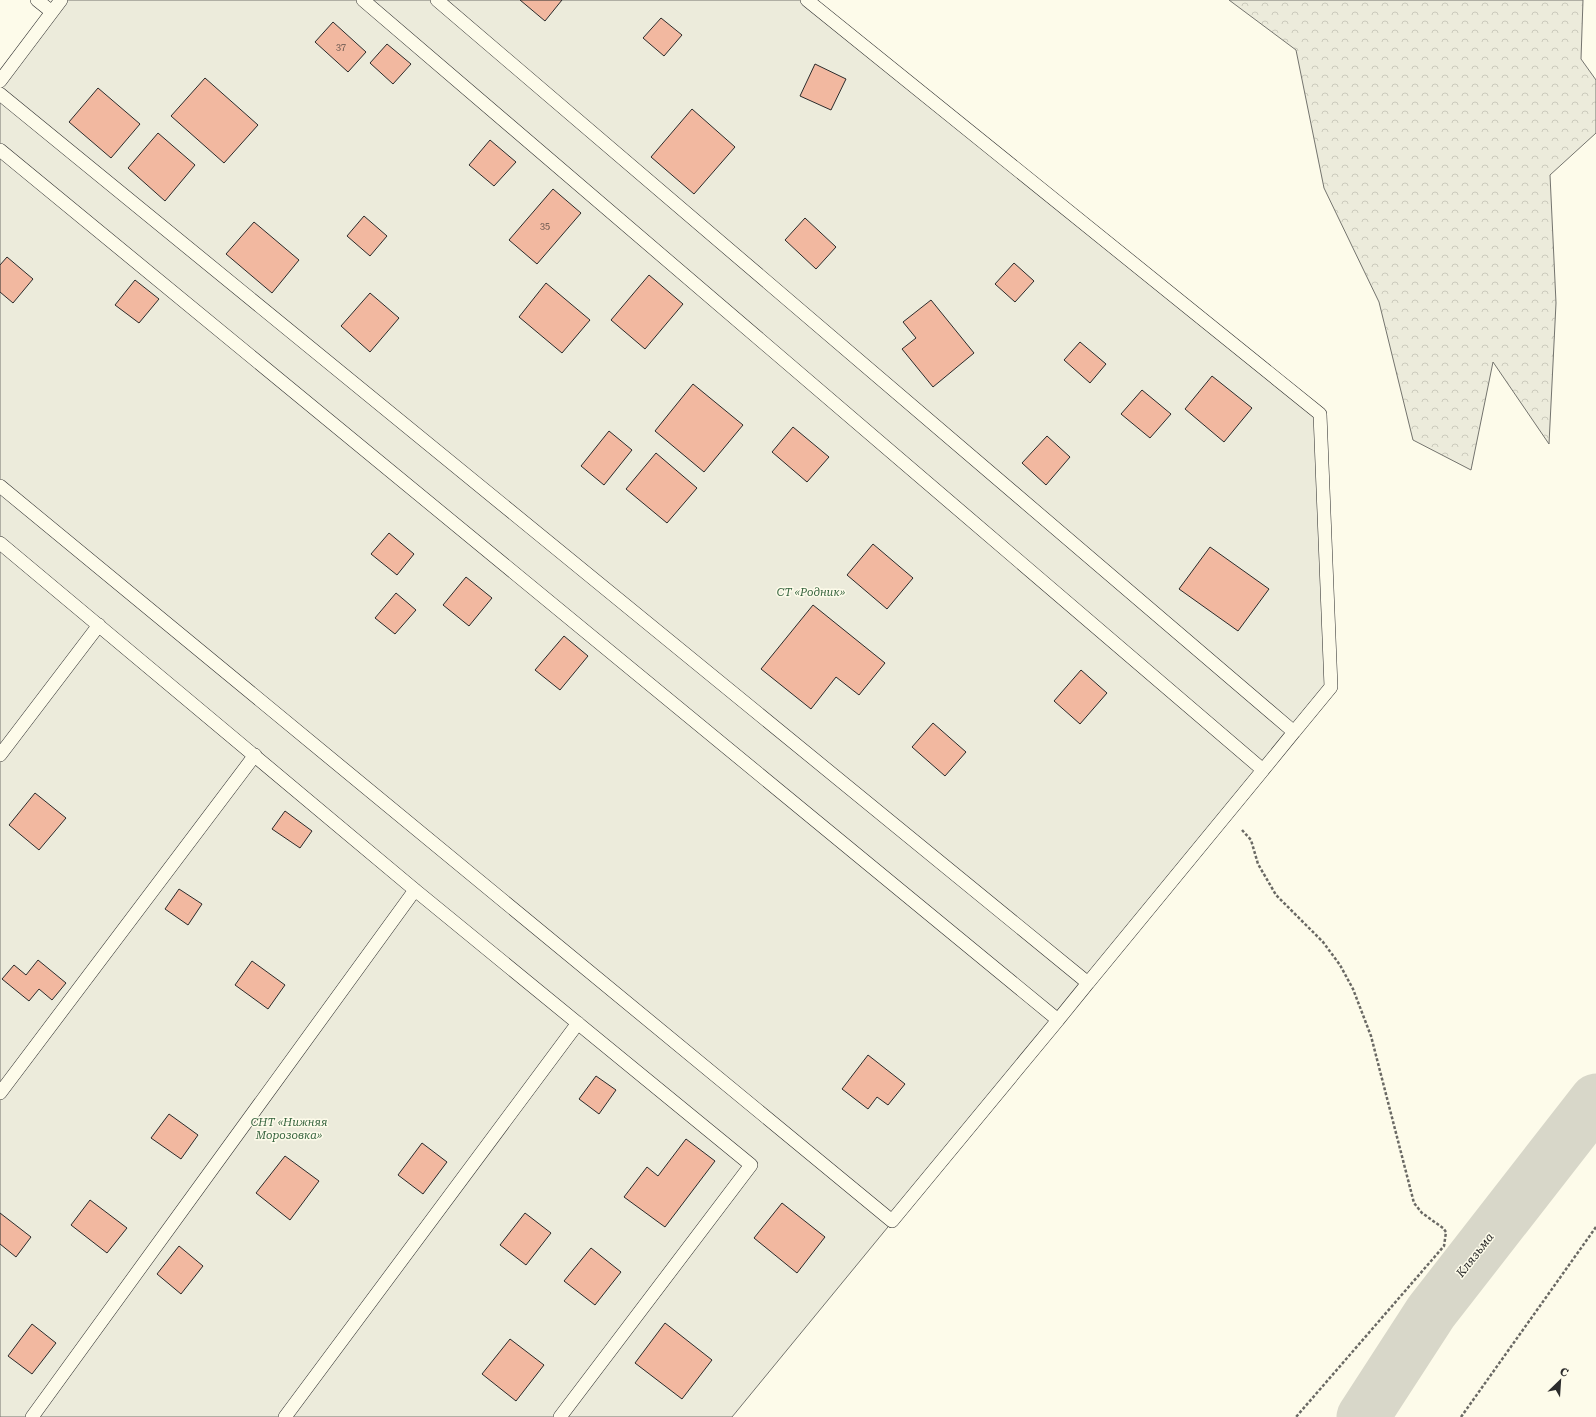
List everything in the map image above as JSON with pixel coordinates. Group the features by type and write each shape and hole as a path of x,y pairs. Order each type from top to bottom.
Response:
{"lane":[{"path":"37,0 52,12"},
{"path":"0,81 61,0"},
{"path":"363,0 1263,770"},
{"path":"437,0 1294,732"},
{"path":"0,486 892,1222 1331,687 1320,414 807,0"},
{"path":"0,94 1088,983"},
{"path":"0,150 1058,1020"},
{"path":"0,543 415,890 750,1165 560,1417"},
{"path":"0,755 99,625"},
{"path":"0,1093 254,756"},
{"path":"32,1417 415,890"},
{"path":"285,1417 578,1023"}],"path":[{"path":"1226,815 1251,840 1258,864 1276,895 1323,942 1340,965 1353,989 1371,1036 1414,1203 1422,1213 1443,1228 1446,1232 1444,1246 1296,1417"},
{"path":"1461,1417 1596,1227"}],"green space":[{"name":"СТ «Родник»","path":"61,0 807,0 1320,414 1331,687 732,1417 0,1417 0,81"},
{"path":"1229,0 1583,0 1581,59 1596,80 1596,133 1550,175 1556,303 1549,444 1493,362 1471,470 1413,440 1379,302 1324,188 1296,50"}],"building":[{"path":"520,0 562,0 545,21"},
{"path":"661,18 682,35 664,56 643,38"},
{"path":"333,22 366,52 348,72 315,42"},
{"path":"387,44 411,64 393,84 370,63"},
{"path":"815,64 846,79 831,110 800,96"},
{"path":"205,78 258,125 224,163 171,116"},
{"path":"98,88 140,124 111,158 69,122"},
{"path":"692,109 735,147 694,194 651,157"},
{"path":"158,133 195,165 165,201 128,168"},
{"path":"490,140 516,162 494,186 469,165"},
{"path":"553,189 581,213 537,264 509,240"},
{"path":"364,216 387,236 370,256 347,236"},
{"path":"805,218 836,247 816,269 785,240"},
{"path":"254,222 299,260 272,293 226,254"},
{"path":"7,257 33,279 13,303 0,292 0,265"},
{"path":"1014,263 1034,281 1015,302 995,284"},
{"path":"649,275 683,304 645,349 611,320"},
{"path":"135,280 159,299 139,323 115,305"},
{"path":"546,283 590,320 562,353 519,317"},
{"path":"370,293 399,318 370,352 341,326"},
{"path":"931,300 974,353 933,387 902,349 916,338 903,322"},
{"path":"1080,342 1106,364 1090,383 1064,360"},
{"path":"1212,376 1252,408 1224,442 1185,409"},
{"path":"693,384 743,425 704,472 655,431"},
{"path":"1142,390 1171,414 1150,438 1121,414"},
{"path":"793,427 829,457 807,482 772,452"},
{"path":"609,431 632,450 604,485 581,466"},
{"path":"1047,436 1070,457 1046,485 1022,463"},
{"path":"656,453 697,488 667,523 626,489"},
{"path":"389,533 414,554 397,575 371,554"},
{"path":"873,544 913,578 887,609 847,575"},
{"path":"1210,547 1269,589 1238,631 1179,589"},
{"path":"466,577 492,598 469,626 443,605"},
{"path":"396,593 416,610 395,634 375,618"},
{"path":"813,605 885,663 859,695 836,677 811,709 761,669"},
{"path":"564,636 588,656 560,690 535,670"},
{"path":"1081,670 1107,693 1080,724 1054,701"},
{"path":"933,723 966,752 945,776 912,747"},
{"path":"35,793 66,818 39,850 9,825"},
{"path":"285,811 312,831 300,848 272,829"},
{"path":"179,889 202,904 188,925 165,909"},
{"path":"38,960 66,983 52,1000 39,989 29,1001 2,979 14,965 26,975"},
{"path":"252,961 285,985 268,1009 235,985"},
{"path":"868,1055 905,1084 888,1105 877,1097 868,1109 842,1089"},
{"path":"596,1076 616,1090 599,1114 579,1099"},
{"path":"169,1114 198,1135 181,1159 151,1138"},
{"path":"686,1139 715,1161 665,1227 624,1197 647,1167 658,1176"},
{"path":"422,1143 447,1162 423,1194 398,1175"},
{"path":"285,1156 319,1181 290,1220 256,1193"},
{"path":"90,1200 127,1228 107,1253 71,1225"},
{"path":"782,1203 825,1237 797,1273 754,1238"},
{"path":"0,1213 31,1237 16,1257 0,1244"},
{"path":"525,1213 551,1233 526,1265 500,1245"},
{"path":"179,1246 203,1266 181,1294 157,1274"},
{"path":"591,1248 621,1272 595,1305 564,1281"},
{"path":"665,1323 712,1360 682,1399 635,1363"},
{"path":"32,1324 56,1343 32,1374 8,1356"},
{"path":"510,1339 544,1365 516,1401 482,1374"}],"waterway":[{"name":"Клязьма","path":"1363,1417 1431,1312 1596,1100"}],"park label":[{"name":"СНТ «Нижняя Морозовка»","path":"289,1128"}]}
